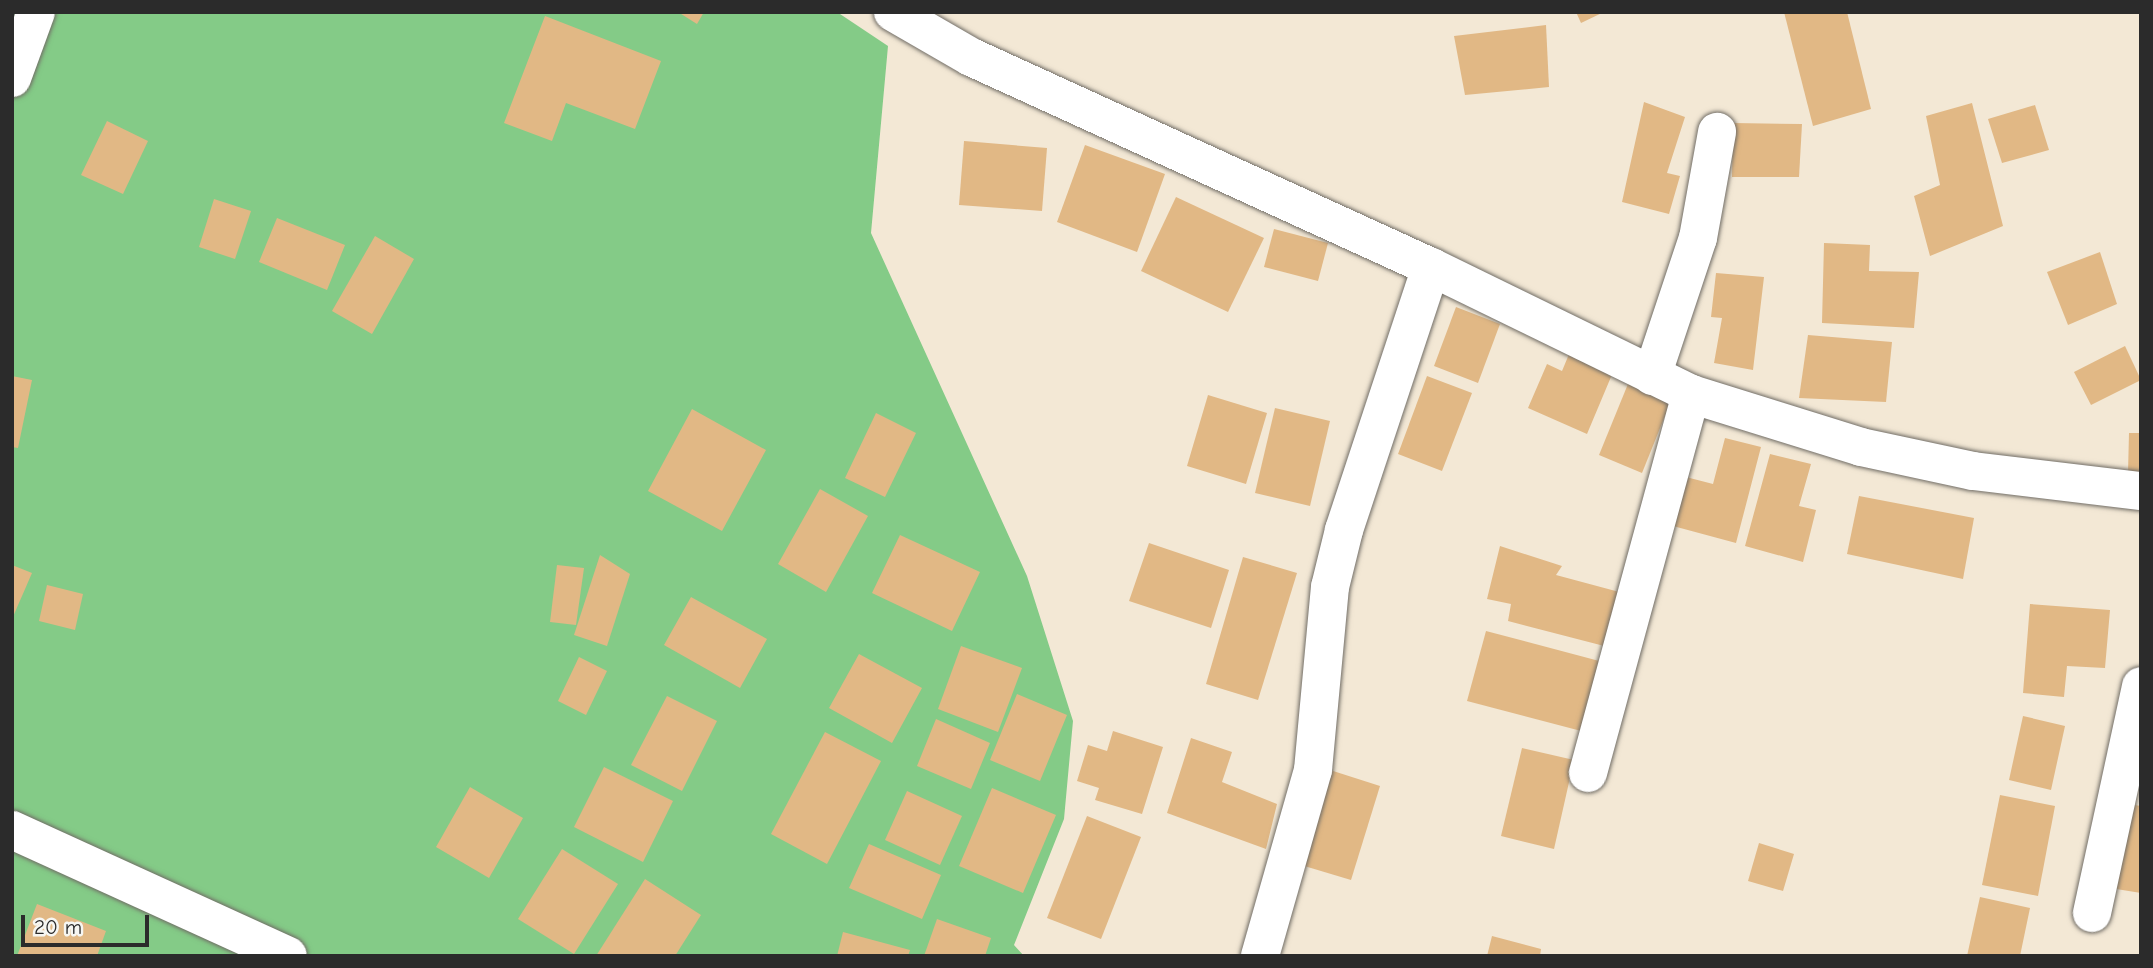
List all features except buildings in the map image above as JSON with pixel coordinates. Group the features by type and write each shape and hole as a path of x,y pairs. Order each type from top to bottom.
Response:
{"street":[{"path":"12,78 36,12"},
{"path":"892,12 971,57 1431,267 1691,394 1861,447 1973,471 2141,492"},
{"path":"1652,376 1698,238 1717,132"},
{"path":"1260,956 1313,770 1330,587 1344,530 1431,267"},
{"path":"1588,773 1691,394"},
{"path":"2092,913 2141,685"},
{"path":"12,830 288,956"}],"green space":[{"path":"12,12 837,12 888,46 871,233 1027,576 1073,721 1064,819 1014,945 1024,956 12,956"}]}
